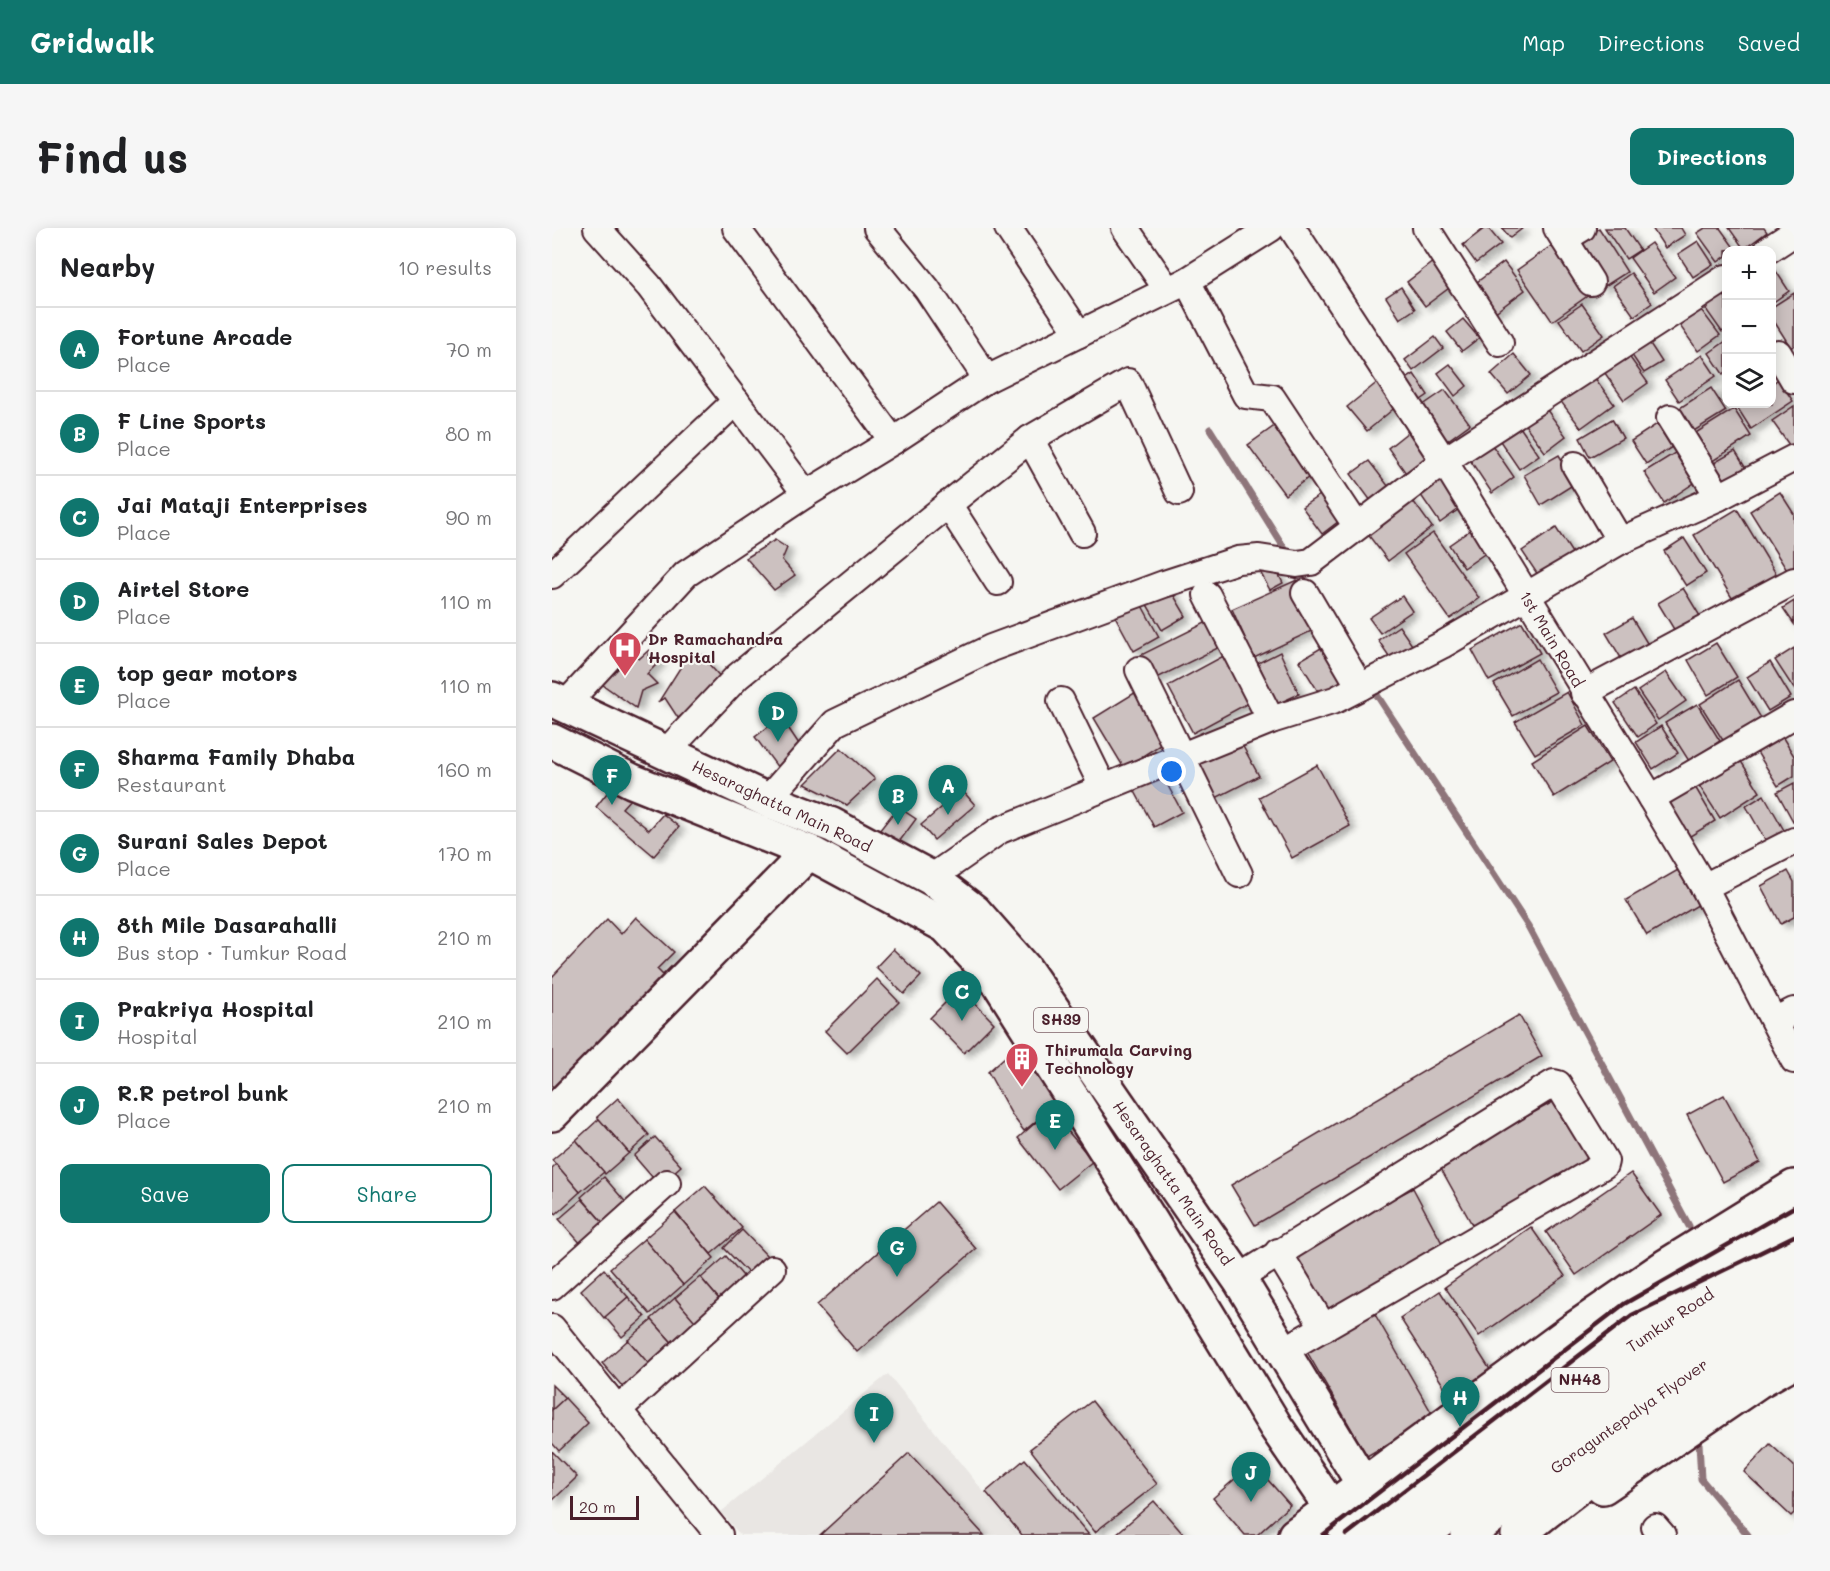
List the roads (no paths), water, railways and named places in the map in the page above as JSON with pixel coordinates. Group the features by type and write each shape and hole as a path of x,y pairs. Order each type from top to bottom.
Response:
{"main road":[{"name":"Hesaraghatta Main Road","path":"559,702 767,800 832,825 930,878 974,911 1025,969 1239,1278 1283,1352 1369,1524"},
{"name":"Hesaraghatta Main Road","path":"552,741 632,781 809,852 946,926 999,983 1152,1223 1276,1427 1332,1507 1369,1524"},
{"path":"552,1114 809,852"},
{"path":"1369,1524 1601,1310 1666,1266 1794,1187"},
{"path":"1369,1524 1598,1343 1794,1221"},
{"name":"Tumkur Road","path":"1369,1524 1697,1300 1794,1241"},
{"name":"Goraguntepalya Flyover","path":"1423,1535 1594,1403 1694,1334 1794,1272"},
{"name":"Goraguntepalya Flyover","path":"1468,1535 1634,1409 1794,1305"},
{"path":"1518,1535 1600,1468 1692,1402 1794,1336"},
{"path":"1542,1535 1608,1483 1757,1382 1794,1361"},
{"path":"1295,1535 1332,1507"}],"street":[{"path":"597,228 649,286 806,494"},
{"path":"736,228 893,441"},
{"path":"877,228 927,289 987,379"},
{"path":"1008,228 1079,334"},
{"path":"1125,228 1177,285 1246,395 1272,398 1356,525"},
{"path":"559,702 686,574 806,494 893,441 987,379 1177,285 1270,228"},
{"name":"1st Main Road","path":"1292,228 1444,461 1584,693 1784,1016 1794,1060"},
{"path":"1426,228 1500,343"},
{"path":"1568,232 1591,282"},
{"path":"1774,246 1794,233"},
{"path":"767,800 835,723 991,648 1164,584 1238,560 1259,558 1297,564 1311,562 1356,525 1444,461 1722,281"},
{"path":"1778,353 1794,380"},
{"path":"666,752 737,678 948,504 1030,439 1128,382 1179,492"},
{"path":"552,575 736,400"},
{"path":"1670,418 1719,497"},
{"path":"1030,439 1083,533"},
{"path":"930,878 1000,830 1271,720 1335,700 1528,597 1620,541 1719,497 1794,458"},
{"path":"1575,465 1620,541"},
{"path":"948,504 998,582"},
{"path":"1584,693 1794,581"},
{"path":"1305,593 1360,687"},
{"path":"1207,595 1271,720"},
{"path":"1139,670 1239,874"},
{"path":"1061,701 1103,787"},
{"path":"1651,798 1794,715"},
{"path":"1704,887 1794,841"},
{"path":"1239,1278 1554,1083 1558,1084 1600,1151 1606,1162 1604,1165 1283,1352"},
{"path":"552,1286 667,1183"},
{"path":"1278,1252 1324,1328"},
{"path":"618,1410 772,1269"},
{"path":"552,1328 719,1535"}],"waterway":[{"path":"1210,429 1290,557"},
{"path":"1371,686 1528,926 1689,1226"},
{"path":"1699,1443 1701,1479 1748,1535"}],"railway":[{"path":"1323,1535 1624,1304 1794,1207"},
{"path":"1346,1535 1632,1315 1794,1236"}],"place":[{"name":"Dr Ramachandra Hospital","path":"625,677"},
{"name":"Airtel Store","path":"778,742"},
{"name":"Sharma Family Dhaba","path":"612,805"},
{"name":"Fortune Arcade","path":"948,815"},
{"name":"F Line Sports","path":"898,825"},
{"name":"Jai Mataji Enterprises","path":"962,1021"},
{"name":"Thirumala Carving Technology","path":"1022,1088"},
{"name":"top gear motors","path":"1055,1150"},
{"name":"Surani Sales Depot","path":"897,1277"},
{"name":"8th Mile Dasarahalli","path":"1460,1427"},
{"name":"Prakriya Hospital","path":"874,1443"},
{"name":"R.R petrol bunk","path":"1251,1502"}]}
